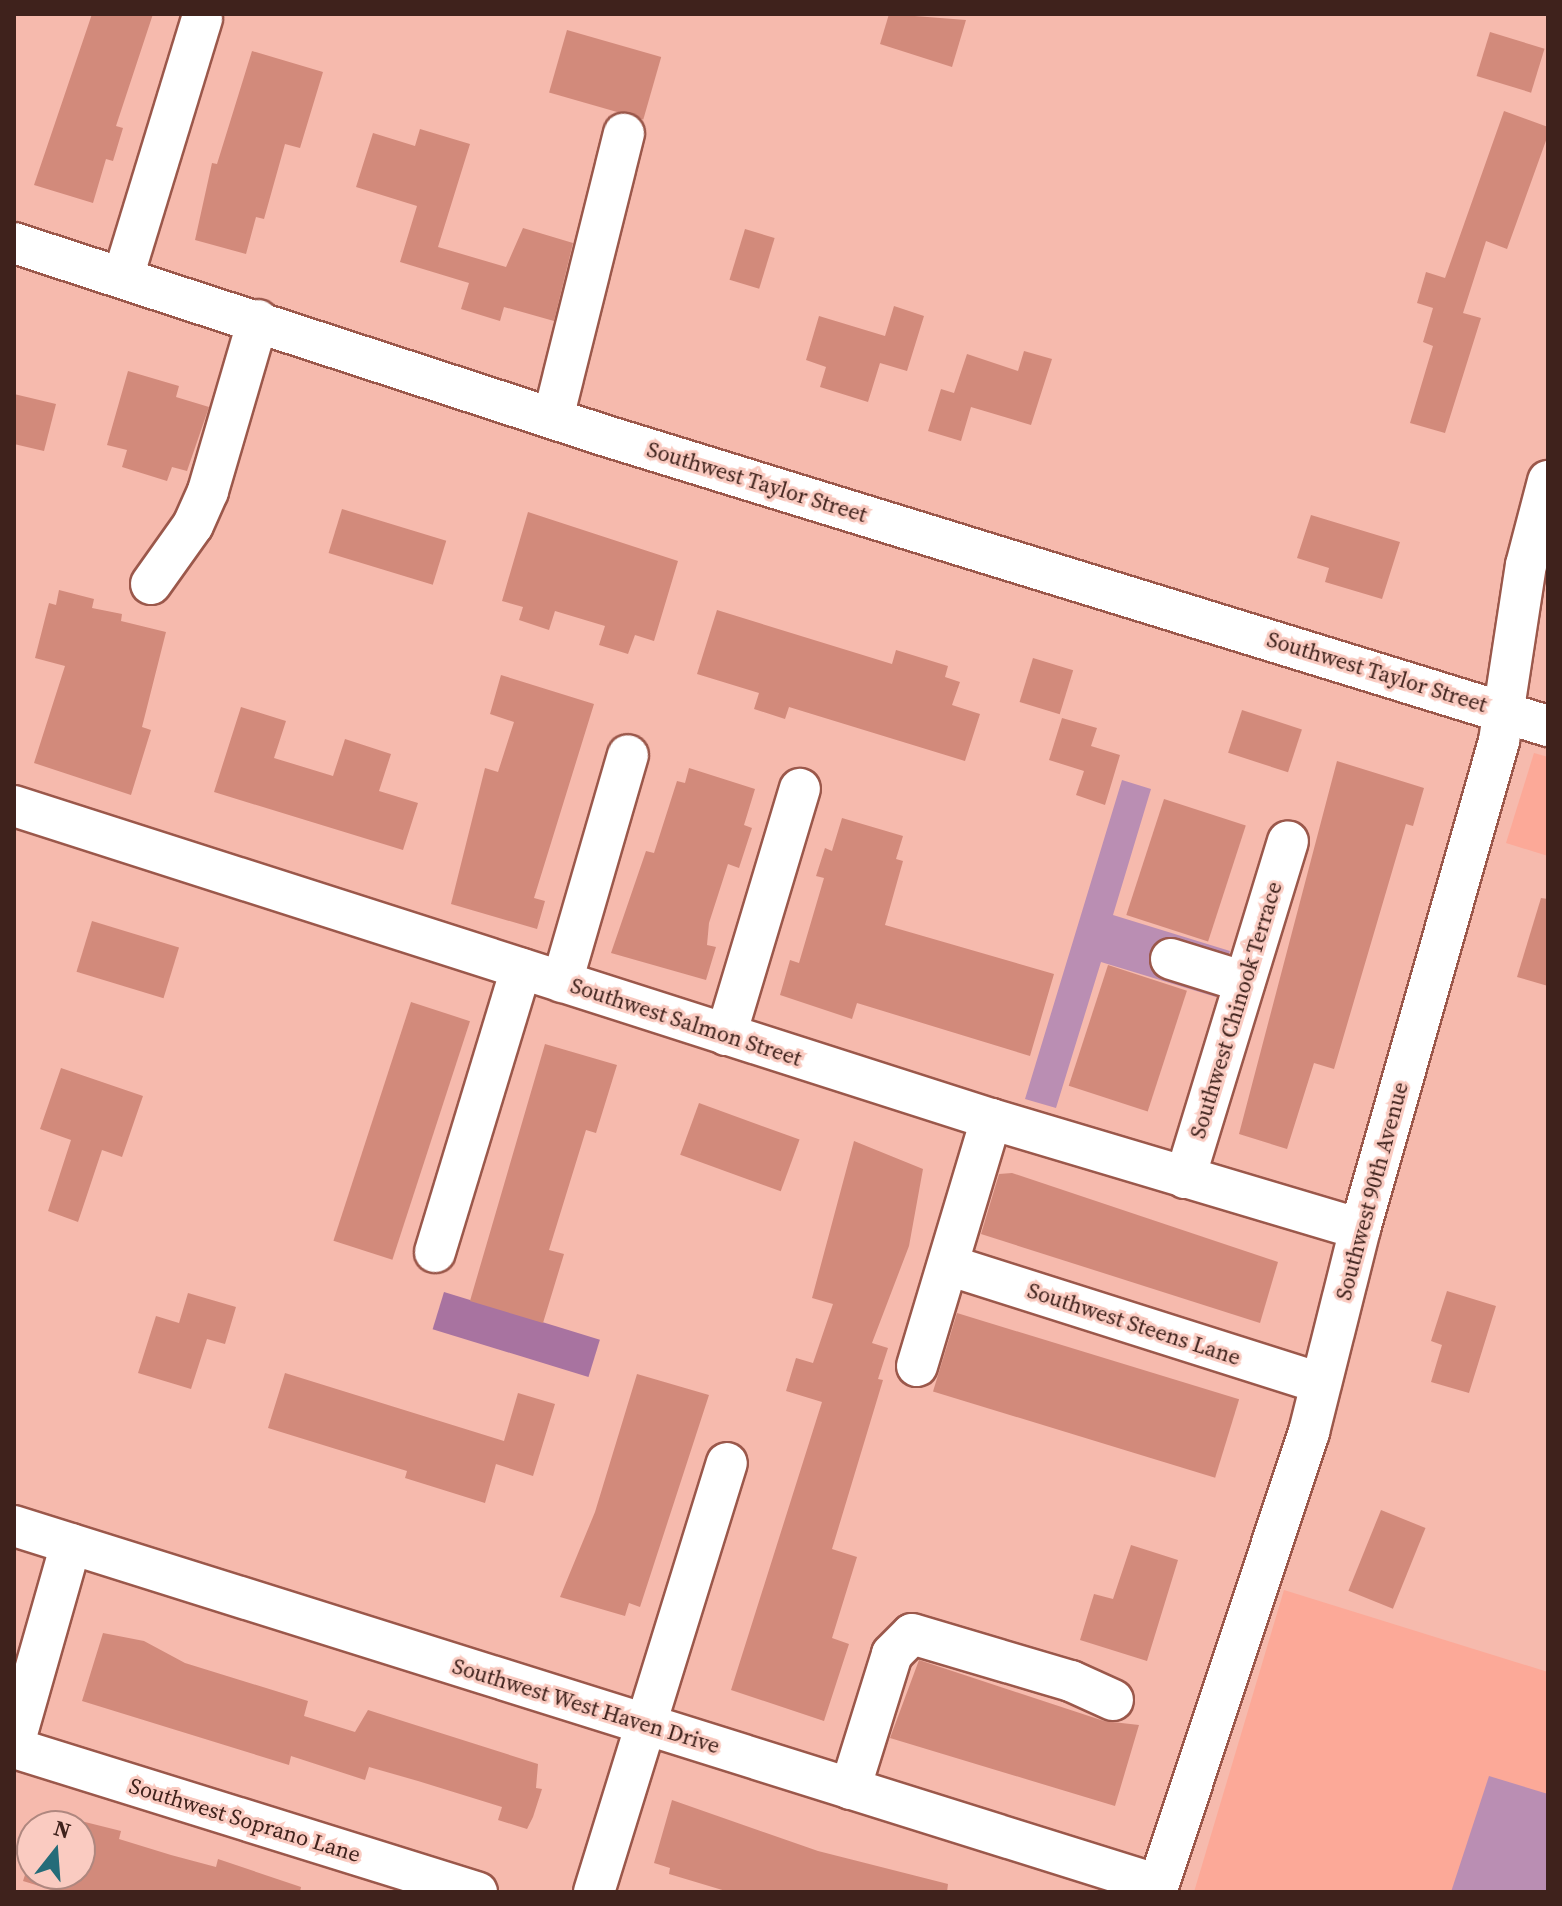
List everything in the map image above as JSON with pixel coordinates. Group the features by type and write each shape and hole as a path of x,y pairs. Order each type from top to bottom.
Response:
{"street":[{"path":"123,277 202,19"},
{"path":"553,418 624,134"},
{"name":"Southwest Taylor Street","path":"14,243 553,418 1548,726"},
{"path":"151,584 193,525 208,491 258,320"},
{"name":"Southwest 90th Avenue","path":"1157,1888 1321,1383 1360,1229 1504,711 1526,565 1548,481"},
{"path":"562,982 628,755"},
{"path":"726,1035 800,789"},
{"name":"Southwest Salmon Street","path":"14,806 991,1119 1360,1229"},
{"name":"Southwest Chinook Terrace","path":"1185,1178 1288,841"},
{"path":"1171,959 1245,982"},
{"path":"435,1252 521,969"},
{"path":"917,1366 991,1119"},
{"name":"Southwest Steens Lane","path":"948,1265 1321,1383"},
{"path":"602,1890 645,1725 727,1463"},
{"name":"Southwest West Haven Drive","path":"14,1526 1157,1888"},
{"path":"14,1746 71,1544"},
{"path":"850,1789 892,1654 912,1634 1056,1676 1113,1700"},
{"name":"Southwest Soprano Lane","path":"14,1746 477,1892"}],"shaded area":[{"path":"1534,753 1548,757 1548,856 1506,843"},
{"path":"1122,780 1151,789 1113,915 1230,951 1216,997 1101,962 1056,1108 1025,1099"},
{"path":"444,1292 600,1340 588,1377 433,1329"},
{"path":"1284,1590 1548,1672 1548,1892 1194,1892"},
{"path":"1489,1776 1548,1794 1548,1892 1451,1892"}],"building":[{"path":"92,14 153,14 116,126 123,128 113,161 106,159 93,203 34,185"},
{"path":"889,14 966,20 952,67 880,44"},
{"path":"567,30 661,57 643,119 549,92"},
{"path":"1490,32 1545,49 1531,93 1477,76"},
{"path":"252,51 323,72 300,148 285,144 264,219 256,217 246,254 195,240 212,163 217,164"},
{"path":"1504,111 1548,127 1548,135 1507,249 1486,241 1463,313 1481,318 1445,433 1410,423 1433,346 1423,342 1433,308 1417,303 1426,272 1445,278"},
{"path":"420,129 470,144 438,247 506,267 523,228 573,243 554,321 504,307 500,321 461,309 469,283 400,262 417,206 356,187 373,133 415,146"},
{"path":"745,229 775,238 759,289 730,280"},
{"path":"894,306 924,316 907,371 880,363 868,402 820,387 826,367 806,360 819,316 885,336"},
{"path":"1024,351 1052,359 1031,425 971,407 961,441 928,431 941,389 954,393 967,354 1018,371"},
{"path":"128,371 179,386 176,397 209,407 187,471 172,467 167,481 122,467 127,450 107,445"},
{"path":"14,394 56,404 44,451 14,444"},
{"path":"342,509 446,541 433,585 329,553"},
{"path":"528,512 678,561 654,641 635,635 628,654 599,645 605,626 555,611 549,630 519,620 523,607 502,601"},
{"path":"1311,515 1400,542 1382,599 1325,582 1329,568 1297,558"},
{"path":"59,590 94,599 92,608 122,614 121,621 166,632 142,727 151,730 131,795 34,763 65,666 35,658 49,603 56,605"},
{"path":"717,610 892,664 896,650 948,666 945,677 960,682 952,705 980,714 965,761 789,707 785,719 754,709 759,693 697,674"},
{"path":"1033,658 1073,670 1060,714 1020,702"},
{"path":"501,675 594,704 534,898 545,901 537,929 451,904 485,768 498,772 514,722 490,714"},
{"path":"241,707 286,721 274,758 333,776 345,739 391,754 379,791 418,803 403,850 214,792"},
{"path":"1242,710 1302,729 1288,772 1228,753"},
{"path":"1062,718 1097,728 1091,746 1120,755 1105,805 1076,795 1084,771 1049,760"},
{"path":"1337,761 1424,788 1413,826 1406,824 1334,1069 1314,1063 1287,1149 1239,1134"},
{"path":"689,768 755,789 744,825 752,828 739,868 728,864 709,923 707,945 716,947 706,980 611,953 646,851 654,853 677,781 685,783"},
{"path":"1164,799 1246,826 1208,942 1126,915"},
{"path":"842,818 903,836 896,859 903,861 885,925 1054,974 1030,1056 857,1003 852,1019 780,995 790,960 799,963 824,878 816,876 825,848 832,851"},
{"path":"1541,898 1548,899 1548,986 1517,977"},
{"path":"92,921 179,948 164,998 77,972"},
{"path":"1108,965 1187,991 1148,1111 1069,1086"},
{"path":"411,1002 470,1021 392,1260 333,1241"},
{"path":"545,1044 617,1065 596,1133 586,1130 549,1250 564,1254 543,1323 470,1301"},
{"path":"61,1068 143,1096 122,1157 102,1150 78,1222 48,1211 71,1140 40,1129"},
{"path":"699,1103 800,1140 781,1191 680,1155"},
{"path":"854,1141 923,1169 909,1246 872,1343 888,1348 878,1379 883,1380 832,1549 857,1557 832,1638 849,1644 824,1721 731,1690 822,1402 786,1391 796,1358 813,1363 833,1304 812,1298"},
{"path":"1012,1173 1278,1262 1260,1323 981,1234 999,1174"},
{"path":"1447,1291 1496,1306 1469,1393 1431,1382 1442,1345 1431,1341"},
{"path":"188,1293 236,1307 225,1344 207,1339 191,1389 138,1373 156,1316 179,1323"},
{"path":"957,1313 1239,1399 1215,1478 933,1391"},
{"path":"285,1373 504,1441 518,1393 555,1404 533,1476 496,1464 485,1503 405,1478 407,1471 268,1428"},
{"path":"637,1374 709,1395 640,1607 629,1603 625,1616 560,1597 595,1512"},
{"path":"1381,1510 1426,1528 1393,1609 1348,1591"},
{"path":"1131,1545 1178,1560 1147,1661 1080,1640 1094,1594 1113,1599"},
{"path":"103,1633 144,1641 185,1663 308,1701 304,1716 355,1732 368,1710 538,1764 536,1788 542,1789 533,1817 527,1829 498,1820 502,1807 418,1781 369,1767 365,1780 291,1756 289,1765 82,1701"},
{"path":"919,1660 1104,1721 1139,1725 1115,1806 890,1738"},
{"path":"672,1800 818,1851 948,1884 947,1892 729,1892 669,1874 670,1868 654,1863"},
{"path":"96,1825 121,1831 119,1839 171,1855 216,1867 218,1859 301,1887 300,1892 52,1890 96,1890"}]}
